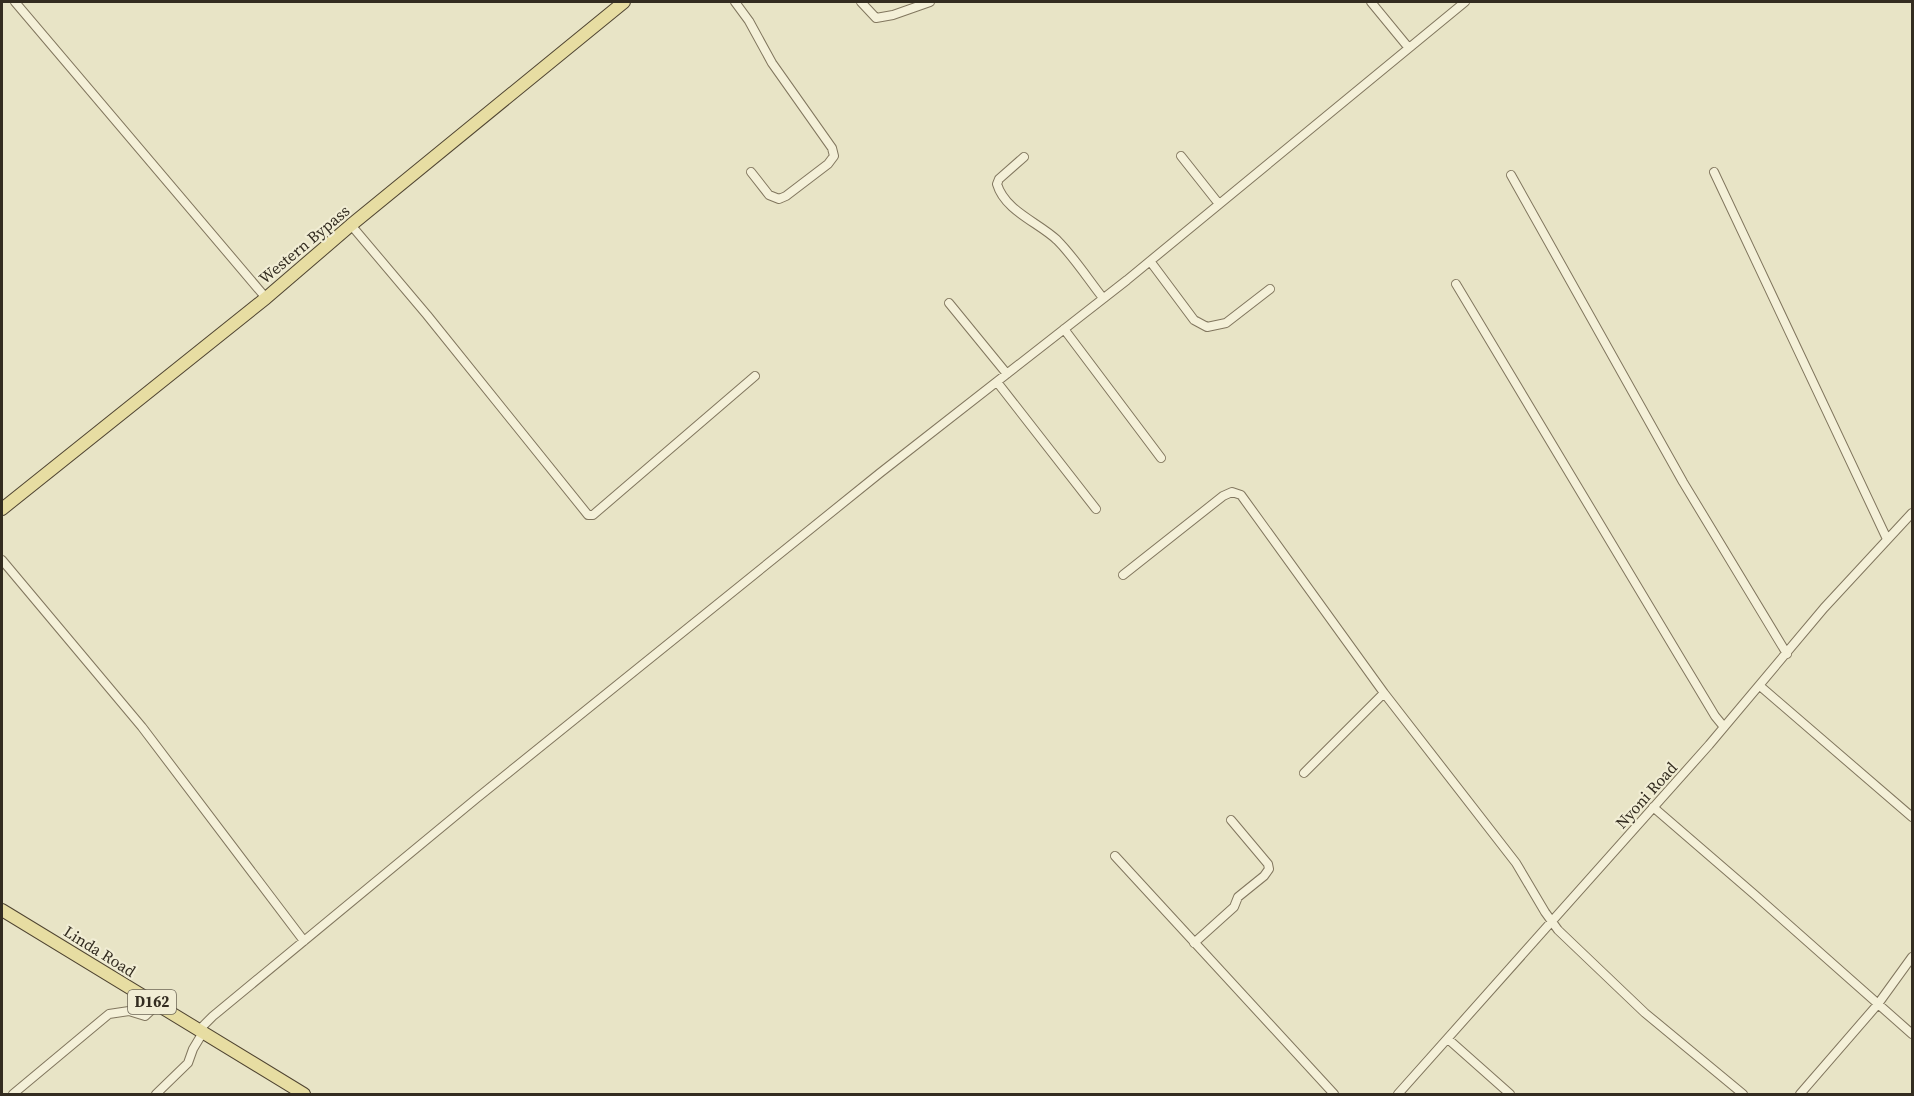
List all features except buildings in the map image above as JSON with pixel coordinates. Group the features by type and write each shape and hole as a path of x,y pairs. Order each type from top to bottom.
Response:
{"main road":[{"name":"Western Bypass","path":"2,508 266,298 351,225 624,2"},
{"name":"Linda Road","path":"2,910 304,1095"}],"street":[{"path":"15,2 266,298"},
{"path":"735,2 749,21 772,63 834,152 833,159 828,164 779,199 769,195 751,172"},
{"path":"861,2 876,18 893,15 930,2"},
{"path":"1371,2 1408,46"},
{"path":"156,1095 188,1063 200,1032 213,1016 559,732 880,473 1150,261 1408,46 1465,2"},
{"path":"1180,156 1219,204"},
{"path":"1024,157 999,179 997,184 1002,195 1030,222 1056,239 1103,298"},
{"path":"1714,172 1887,539"},
{"path":"1511,176 1683,482 1786,654"},
{"path":"351,225 435,324 588,515 593,515 755,376"},
{"path":"1150,261 1194,320 1207,327 1226,323 1270,289"},
{"path":"1456,284 1709,706 1724,727"},
{"path":"949,303 1006,374"},
{"path":"1064,329 1161,458"},
{"path":"996,382 1096,509"},
{"path":"1123,575 1223,496 1236,492 1274,539 1384,693 1516,863 1551,922 1645,1013 1743,1095"},
{"name":"Nyoni Road","path":"1398,1095 1760,686 1824,608 1912,513"},
{"path":"2,560 142,727 304,941"},
{"path":"1760,686 1912,817"},
{"path":"1304,772 1384,693"},
{"path":"1653,807 1912,1034"},
{"path":"1194,943 1234,907 1238,897 1264,876 1269,869 1268,864 1231,820"},
{"path":"1115,856 1334,1095"},
{"path":"1800,1095 1878,1004 1912,957"},
{"path":"13,1095 109,1014 129,1011 145,1016 157,1005"},
{"path":"1448,1039 1510,1095"}]}
